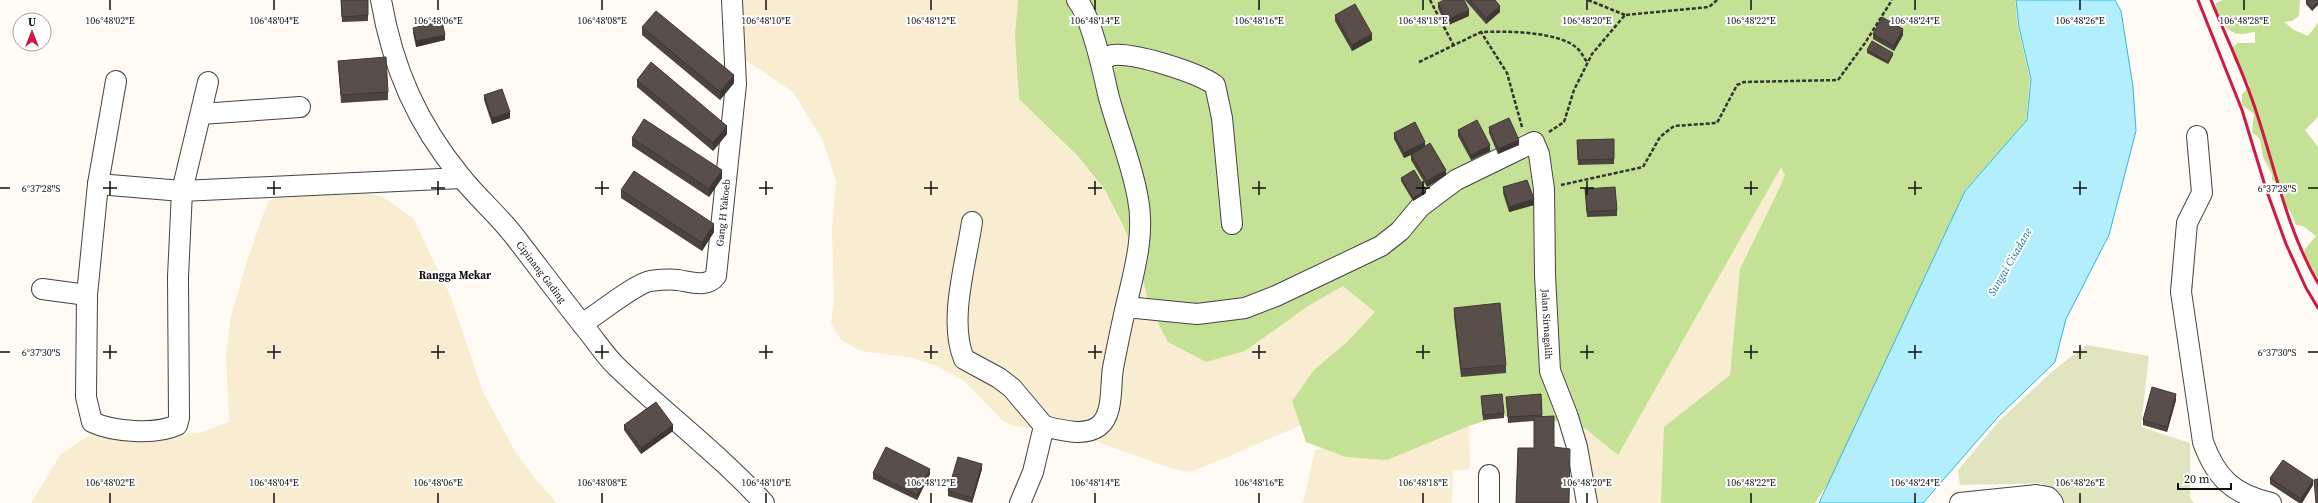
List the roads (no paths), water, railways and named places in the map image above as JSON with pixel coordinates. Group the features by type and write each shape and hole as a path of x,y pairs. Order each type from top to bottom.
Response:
{"street":[{"name":"Cipinang Gading","path":"381,0 388,39 404,84 430,135 462,178 515,237 613,363 688,432 735,471 764,503"},
{"name":"Gang H Yakoeb","path":"582,324 632,289 649,282 677,280 695,284 713,279 716,276 736,84 732,0"},
{"path":"972,222 960,302 958,330 959,347 964,359 999,378 1012,388 1044,426 1063,430 1087,432 1100,426 1106,417 1126,307 1134,278 1139,241 1139,200 1121,133 1112,108 1101,60 1077,0"},
{"path":"1101,60 1112,55 1134,57 1186,71 1215,85 1222,118 1232,224"},
{"path":"116,81 98,184 88,294 86,397 92,422 103,427 124,430 157,430 177,425 179,418 177,347 178,277 182,190 208,82"},
{"path":"201,114 300,107"},
{"path":"2197,136 2202,193 2187,223 2181,292 2203,442 2210,462 2236,491 2271,503"},
{"name":"Jalan Sirnagalih","path":"1126,307 1197,314 1245,308 1276,296 1381,246 1400,231 1420,207 1456,180 1530,144 1539,154 1544,189 1545,283 1550,371 1568,417 1577,447 1587,503"},
{"path":"98,184 182,190 462,178"},
{"path":"42,289 88,294"},
{"path":"1020,503 1033,472 1044,426"},
{"path":"1489,475 1489,503"},
{"path":"1960,503 2036,496 2048,497 2053,503"}],"water":[{"name":"Sungai Cisadane","path":"2016,0 2115,0 2121,11 2133,87 2136,131 2109,235 2066,319 2055,362 1997,418 1923,503 1819,503 1965,191 2027,120 2031,79 2019,27"}],"railway":[{"path":"2198,0 2242,110 2266,189 2286,244 2306,288 2318,308"},
{"path":"2211,0 2251,97 2282,198 2298,242 2318,283"}],"district":[{"name":"Rangga Mekar","path":"455,275"}]}
